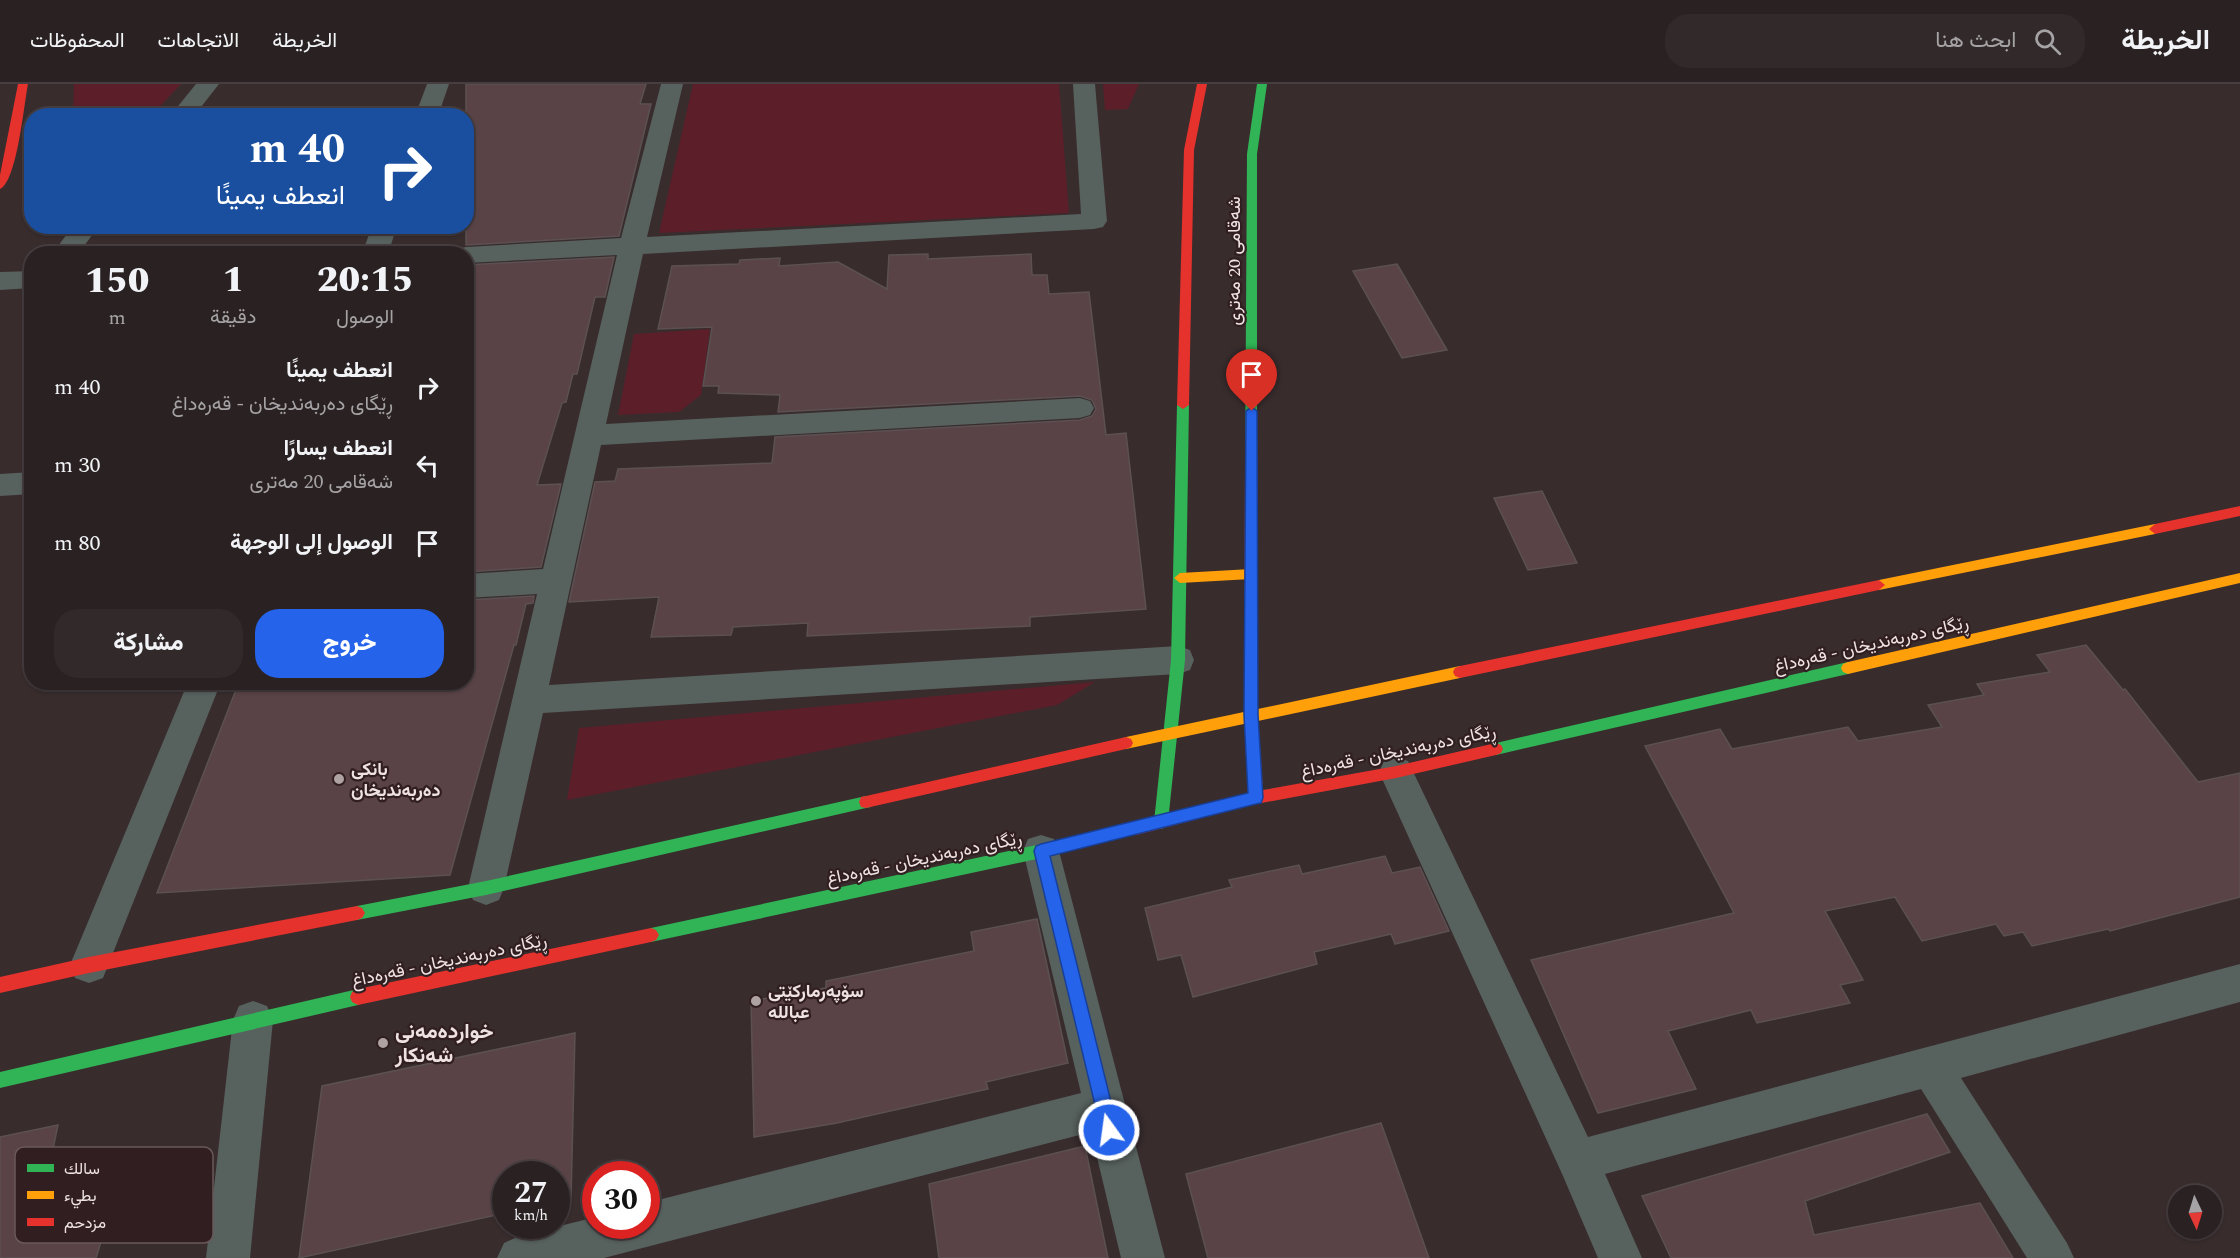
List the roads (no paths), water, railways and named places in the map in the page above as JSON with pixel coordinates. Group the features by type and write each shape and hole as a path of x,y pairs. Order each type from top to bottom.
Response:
{"main road":[{"path":"0,186 8,168 23,84"},
{"path":"1161,822 1178,660 1189,150 1202,84"},
{"name":"شەقامی 20 مەتری","path":"1256,798 1251,715 1252,154 1262,84"},
{"path":"0,986 89,965 486,888 1251,715 2240,511"},
{"path":"1180,578 1251,574"},
{"name":"ڕێگای دەربەندیخان - قەرەداغ","path":"0,1080 253,1020 1041,851 1256,798 1395,772 2240,578"}],"street":[{"path":"188,108 208,84"},
{"path":"429,108 438,84"},
{"path":"486,888 632,247 672,84"},
{"path":"474,255 1095,221 1084,84"},
{"path":"71,246 80,234"},
{"path":"0,280 24,279"},
{"path":"590,435 1080,408"},
{"path":"0,485 24,484"},
{"path":"474,585 556,580"},
{"path":"529,700 1178,660"},
{"path":"89,965 202,690"},
{"path":"1395,772 1578,1161 1620,1258"},
{"path":"1041,851 1143,1258"},
{"path":"1578,1161 1931,1068 2240,983"},
{"path":"228,1258 253,1020"},
{"path":"1931,1068 2052,1258"},
{"path":"660,1221 1104,1108"},
{"path":"519,1258 592,1239"}],"place":[{"name":"بانکی دەربەندیخان","path":"339,779"},
{"name":"سۆپه‌رماركێتى عبالله","path":"756,1001"},
{"name":"خواردەمەنی شەنکار","path":"383,1043"}]}
